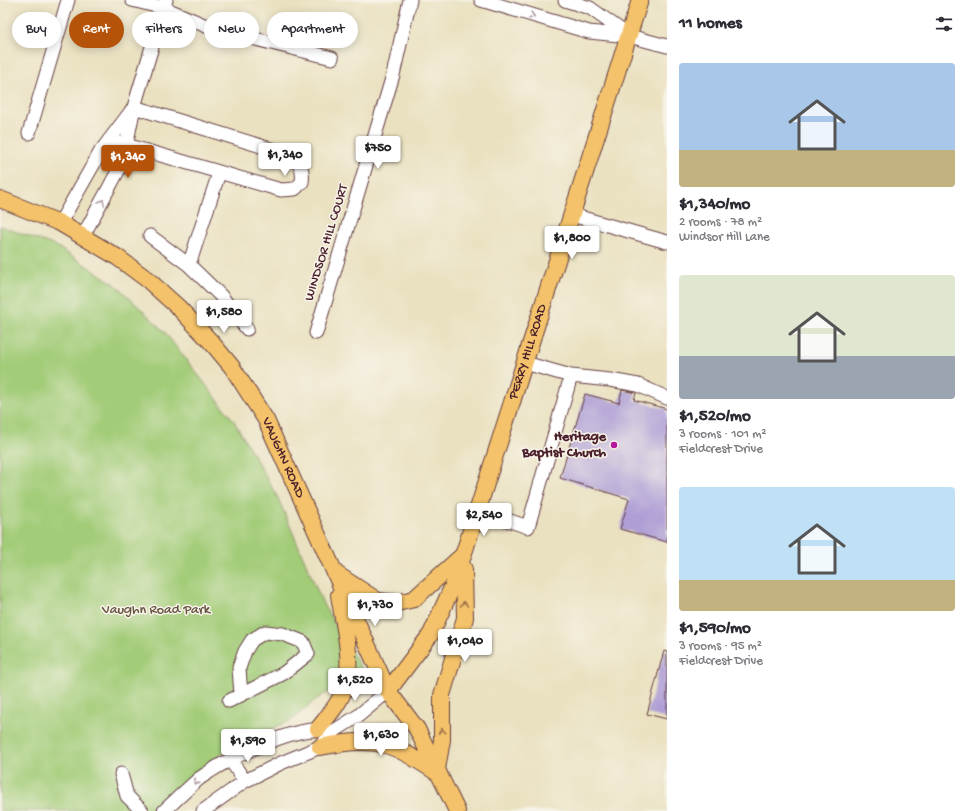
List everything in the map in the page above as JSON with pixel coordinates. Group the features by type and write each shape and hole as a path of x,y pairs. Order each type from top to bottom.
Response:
{"main road":[{"name":"PERRY HILL ROAD","path":"388,691 430,634 450,596 640,0"},
{"name":"VAUGHN ROAD","path":"0,199 60,223 117,257 168,299 212,342 232,367 266,420 388,691 417,729 457,811"},
{"path":"336,574 378,600 397,603 414,599 463,555"},
{"path":"320,747 362,741 380,742 403,751 438,772 442,740 442,695 465,618 463,555"},
{"path":"318,728 334,709 345,687 348,662 336,574"}],"street":[{"path":"29,132 68,0"},
{"path":"132,0 165,4 211,28 332,58"},
{"name":"WINDSOR HILL COURT","path":"316,333 393,75 410,0"},
{"path":"481,0 513,5 589,32 629,36 667,46"},
{"path":"565,0 590,8 629,36"},
{"path":"83,236 118,171 126,146 134,107 165,4"},
{"path":"60,223 109,140 134,107"},
{"path":"109,140 281,190 295,189 302,182 303,172 297,160 287,154 134,107"},
{"path":"189,266 219,173"},
{"path":"572,215 667,242"},
{"path":"150,236 189,266 221,296 247,329"},
{"path":"525,363 571,376 610,380 638,385 667,398"},
{"path":"477,510 528,527 571,376"},
{"path":"229,701 241,695 284,673 308,654 303,642 283,634 265,632 252,640 245,651 239,668 241,695"},
{"path":"203,811 245,781 281,763 320,747 334,731 358,716 388,691"},
{"path":"164,811 200,778 230,761 284,736 318,728 334,731"},
{"path":"230,761 245,781"},
{"path":"121,774 127,796 142,811"}],"green space":[{"name":"Vaughn Road Park","path":"0,226 56,246 116,285 163,330 234,421 278,498 324,606 363,671 315,700 293,719 226,750 152,811 0,811"}],"building":[{"name":"Heritage Baptist Church","path":"622,390 636,393 634,400 667,409 667,542 620,529 629,499 560,478 585,394 619,403"},
{"path":"664,651 667,652 667,719 647,714"}],"place":[{"name":"Heritage Baptist Church","path":"614,445"}]}
